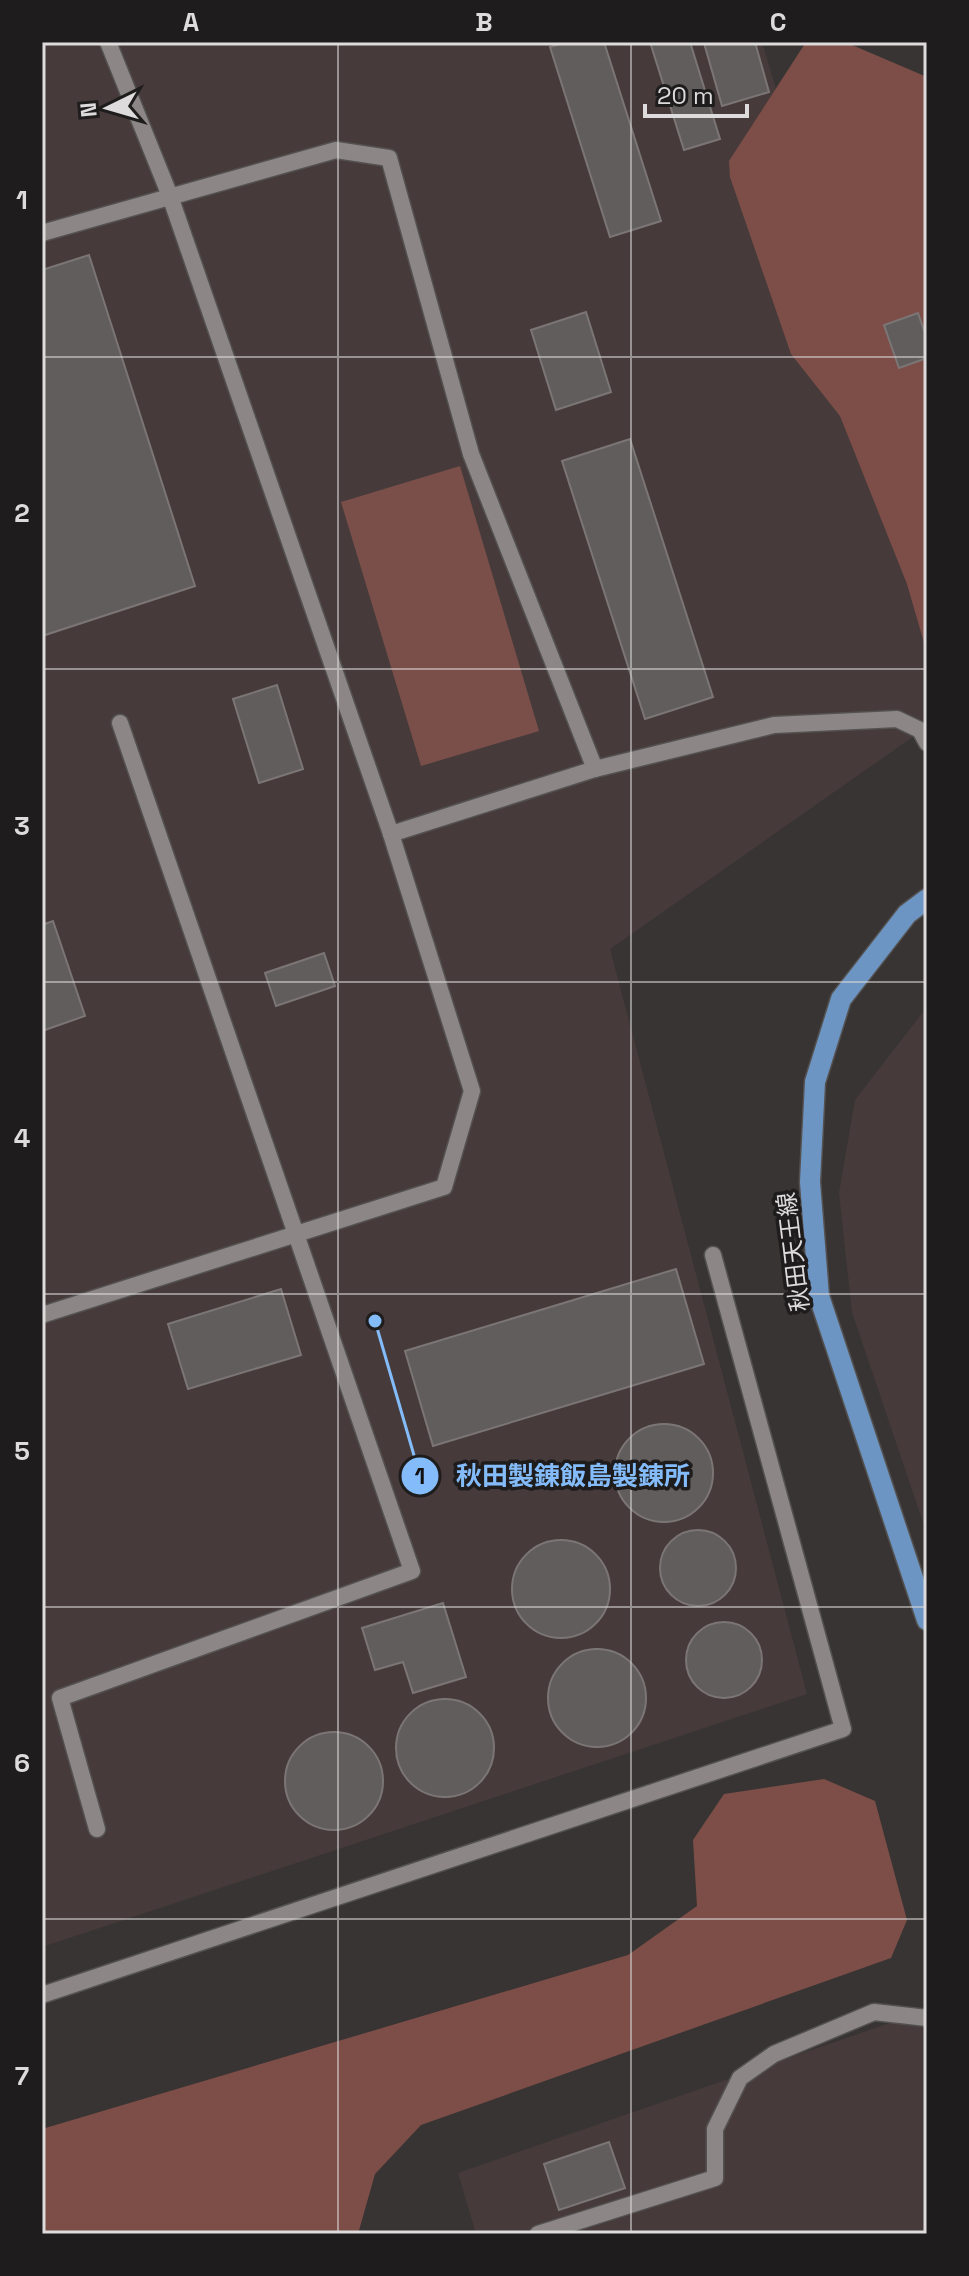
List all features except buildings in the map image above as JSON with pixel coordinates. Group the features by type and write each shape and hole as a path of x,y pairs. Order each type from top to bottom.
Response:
{"main road":[{"name":"秋田天王線","path":"927,899 907,914 841,999 815,1082 810,1182 819,1296 927,1620"}],"lane":[{"path":"42,1315 444,1187 472,1091 391,834 170,196 108,42"},
{"path":"42,233 336,150 389,158 471,454 595,769"},
{"path":"391,834 595,769 774,725 897,719 920,730 927,743"},
{"path":"97,1829 60,1698 412,1571 120,723"},
{"path":"42,1995 843,1729 713,1255"},
{"path":"538,2234 715,2178 715,2129 740,2078 774,2054 874,2012 927,2018"}],"shaded area":[{"path":"42,42 762,42 927,603 927,727 610,949 807,1694 42,1947"},
{"path":"806,42 852,45 927,77 927,653 907,584 840,416 791,354 730,177 729,161"},
{"path":"460,466 539,731 421,766 341,502"},
{"path":"927,1007 927,1534 852,1312 839,1193 855,1100"},
{"path":"824,1779 875,1801 907,1920 891,1958 421,2125 375,2174 358,2234 42,2234 42,2129 628,1955 697,1906 693,1840 724,1794"},
{"path":"927,2010 927,2234 476,2234 458,2173"}],"place":[{"name":"秋田製錬飯島製錬所","path":"375,1321"}]}
